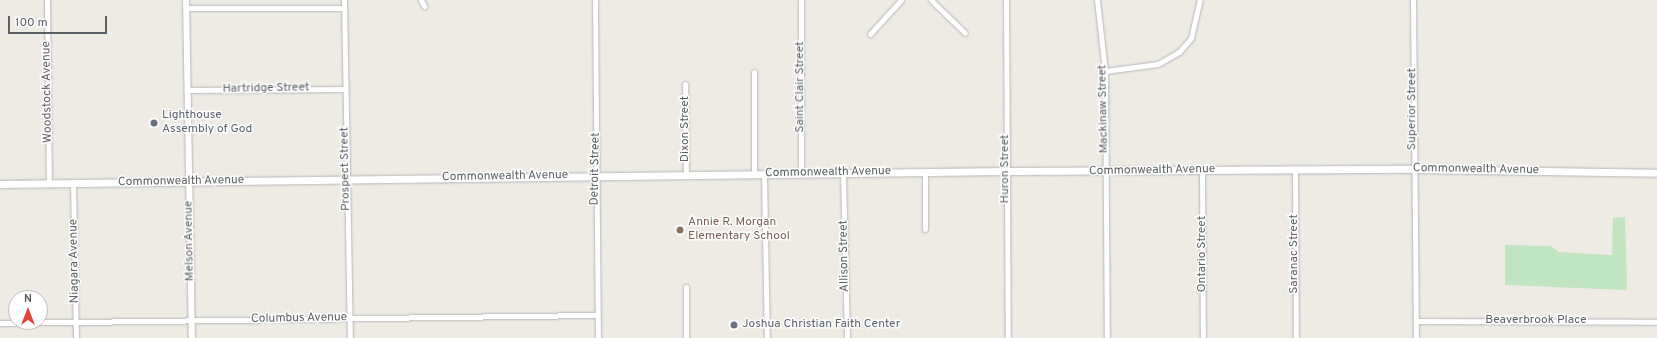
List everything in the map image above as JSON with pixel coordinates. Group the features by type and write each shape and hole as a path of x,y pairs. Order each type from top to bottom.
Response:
{"main road":[{"name":"Commonwealth Avenue","path":"0,184 1006,171 1414,169 1657,173"}],"street":[{"name":"Woodstock Avenue","path":"47,0 49,183"},
{"name":"Melson Avenue","path":"186,0 192,338"},
{"name":"Prospect Street","path":"344,0 350,338"},
{"path":"421,0 424,6"},
{"name":"Detroit Street","path":"595,0 598,338"},
{"name":"Saint Clair Street","path":"800,0 801,173"},
{"path":"870,34 901,0"},
{"path":"931,0 965,33"},
{"name":"Huron Street","path":"1006,0 1008,338"},
{"name":"Mackinaw Street","path":"1097,0 1105,71 1107,338"},
{"path":"1105,71 1158,64 1179,52 1191,38 1200,0"},
{"name":"Superior Street","path":"1413,0 1416,338"},
{"path":"186,8 344,8"},
{"path":"754,72 754,174"},
{"name":"Dixon Street","path":"685,84 686,175"},
{"name":"Hartridge Street","path":"188,90 345,88"},
{"name":"Ontario Street","path":"1202,170 1203,338"},
{"name":"Saranac Street","path":"1295,170 1296,338"},
{"path":"925,172 925,229"},
{"name":"Allison Street","path":"843,173 847,338"},
{"path":"764,174 767,338"},
{"name":"Niagara Avenue","path":"73,183 76,338"},
{"path":"686,287 686,338"},
{"name":"Columbus Avenue","path":"0,323 597,315"},
{"name":"Beaverbrook Place","path":"1416,321 1657,322"}],"green space":[{"path":"1625,217 1627,290 1505,285 1505,245 1551,246 1559,252 1612,255 1613,218"}],"place":[{"name":"Lighthouse Assembly of God","path":"154,123"},
{"name":"Annie R. Morgan Elementary School","path":"680,230"},
{"name":"Joshua Christian Faith Center","path":"734,325"}]}
